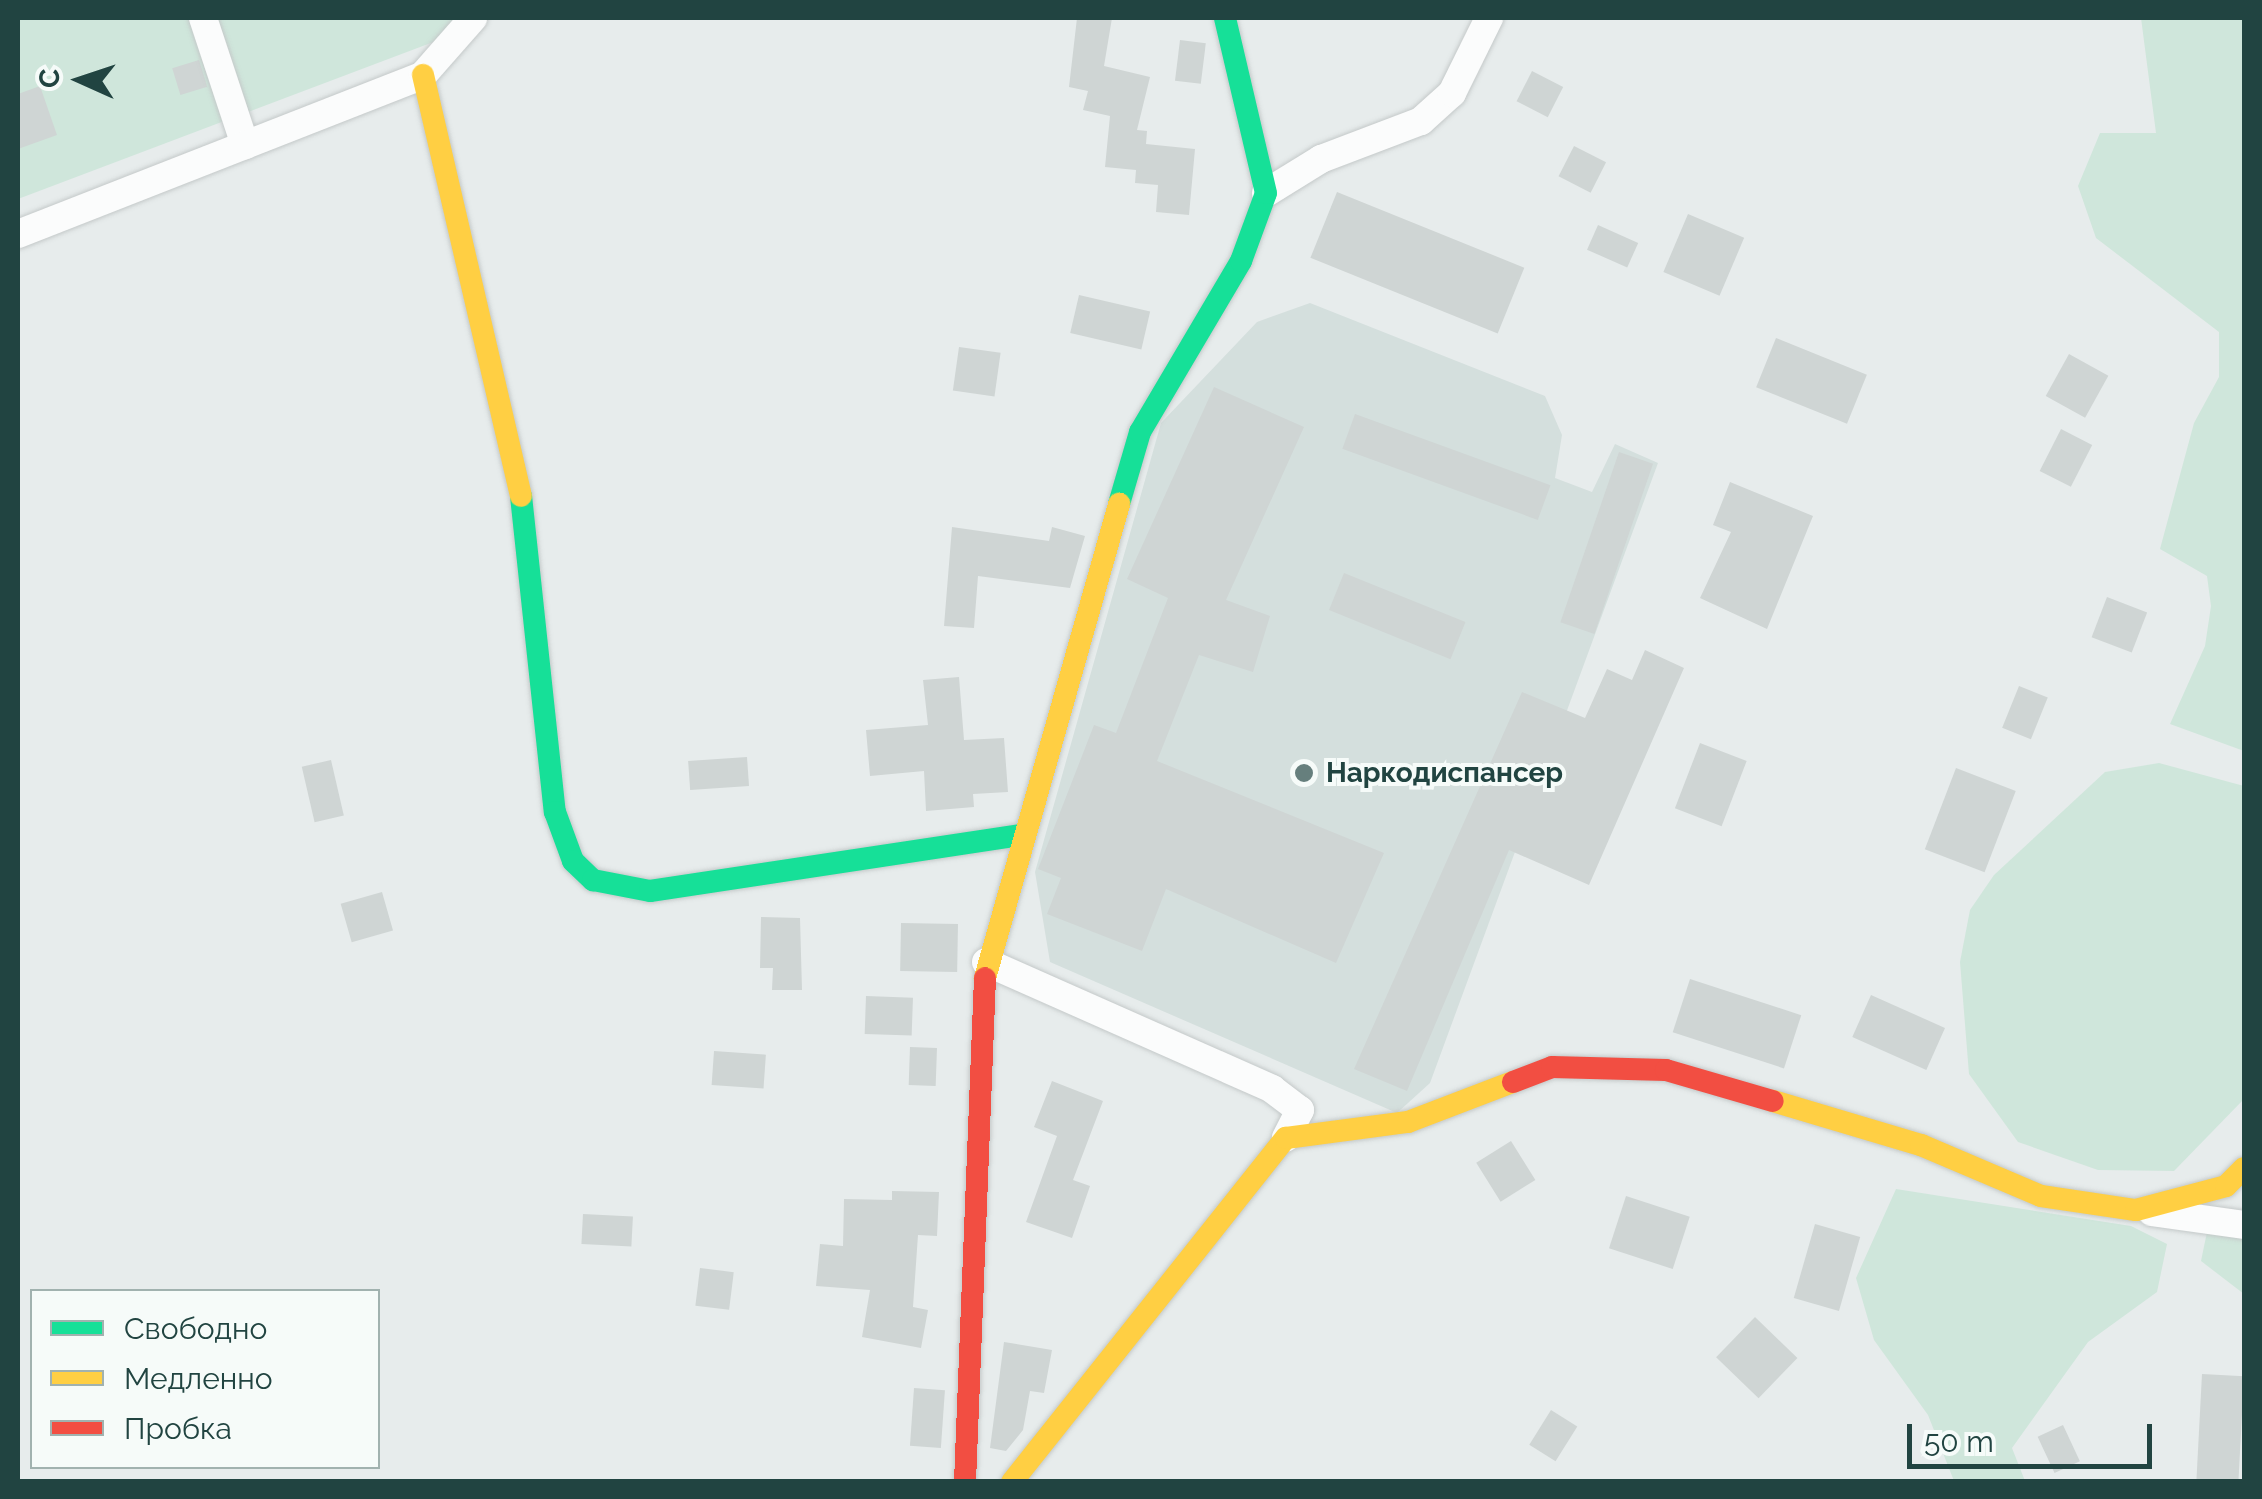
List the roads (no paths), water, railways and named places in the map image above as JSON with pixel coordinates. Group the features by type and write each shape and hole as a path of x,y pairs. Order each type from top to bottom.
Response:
{"street":[{"path":"203,18 246,144"},
{"path":"18,234 423,75 473,18"},
{"path":"965,1482 986,962 1140,432 1242,261 1266,194 1225,18"},
{"path":"1266,194 1321,159 1422,121 1452,93 1490,18"},
{"path":"423,75 531,538 555,812 573,861 593,880 650,891 1020,835"},
{"path":"986,962 1272,1089 1300,1110 1286,1138 1012,1482"},
{"path":"1286,1138 1408,1122 1552,1066 1609,1062 1666,1070 1921,1145 2041,1196 2244,1226"},
{"path":"2136,1210 2226,1186 2244,1168"}],"place":[{"name":"Наркодиспансер","path":"1304,773"}]}
